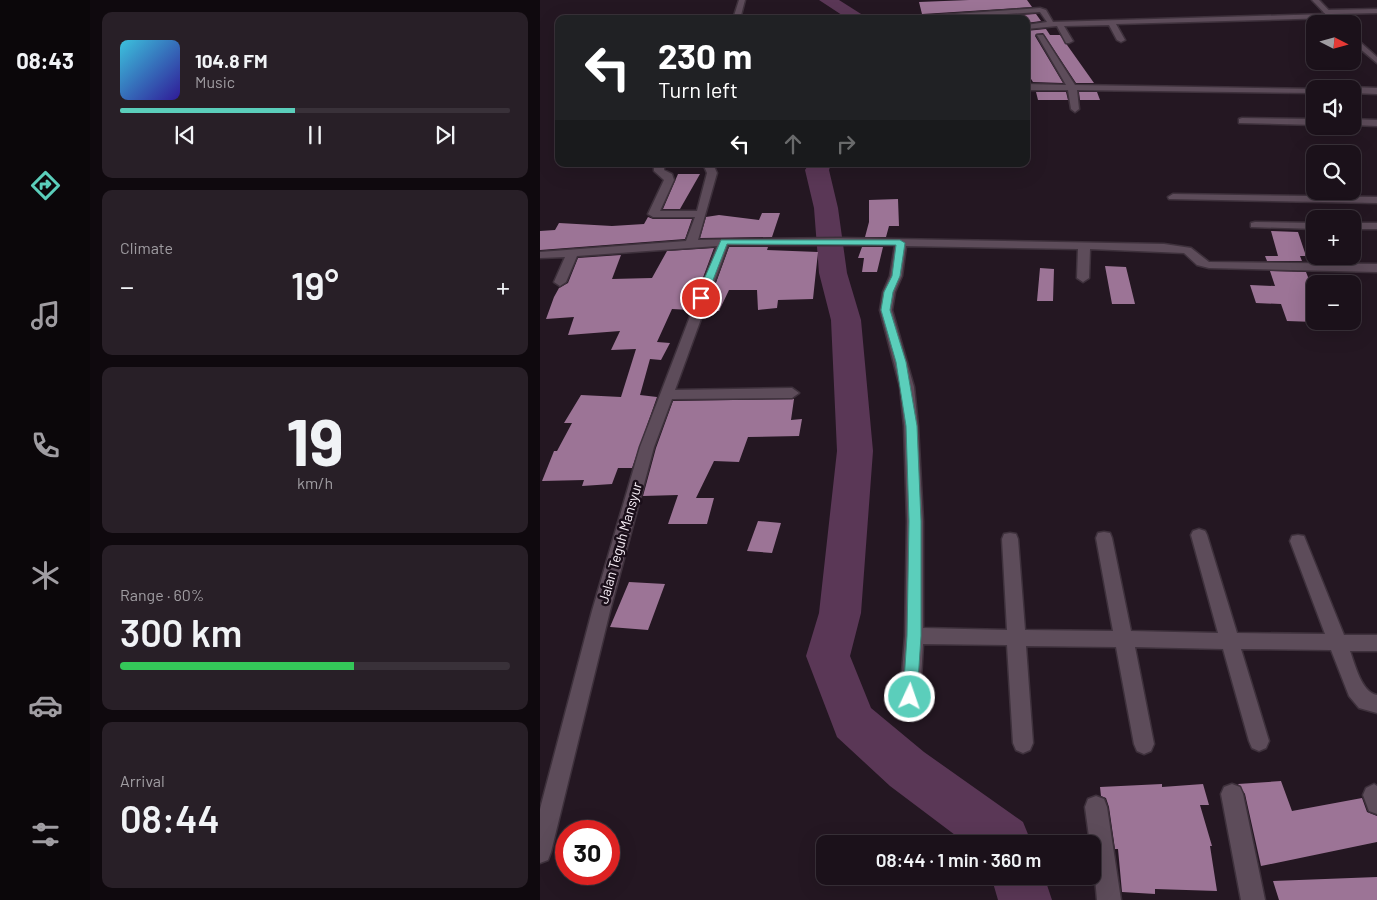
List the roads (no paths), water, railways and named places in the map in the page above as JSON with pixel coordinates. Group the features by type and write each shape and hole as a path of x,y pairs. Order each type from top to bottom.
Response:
{"street":[{"path":"737,15 742,0"},
{"path":"1035,0 1040,10"},
{"path":"1315,0 1329,14"},
{"path":"914,15 941,11 990,9 1040,10 1044,11 1069,41"},
{"path":"1030,27 1055,24 1377,11"},
{"path":"1111,22 1121,40"},
{"path":"1040,37 1072,87 1074,109"},
{"path":"1361,45 1376,58"},
{"path":"1030,87 1306,90"},
{"path":"1361,90 1377,91"},
{"path":"1242,121 1306,122"},
{"path":"1361,122 1377,123"},
{"path":"659,167 659,171 667,175 669,180 656,202 653,214 701,214"},
{"path":"691,244 712,173 709,167"},
{"path":"1173,197 1377,200"},
{"path":"1255,225 1306,226"},
{"path":"1361,226 1377,226"},
{"path":"540,255 724,242 839,241 1180,248 1190,251 1201,263 1213,265 1377,268"},
{"name":"Jalan Teguh Mansyur","path":"540,852 601,611 648,447 724,242"},
{"path":"900,243 896,276 889,292 886,310 905,379 912,426 915,521 914,636 910,697"},
{"path":"1083,278 1084,245"},
{"path":"560,282 572,254"},
{"path":"666,395 792,393"},
{"path":"1199,535 1259,741"},
{"path":"1104,538 1144,744"},
{"path":"1010,539 1023,743"},
{"path":"1298,541 1361,697 1366,702 1377,704"},
{"path":"914,636 1377,643"},
{"path":"1232,794 1254,900"},
{"path":"1096,807 1109,900"}],"waterway":[{"path":"827,0 854,15"},
{"path":"818,167 817,170 826,208 833,273 846,320 855,451 840,613 828,656 853,722 907,769 998,835"},
{"path":"1020,885 1025,900"}]}
